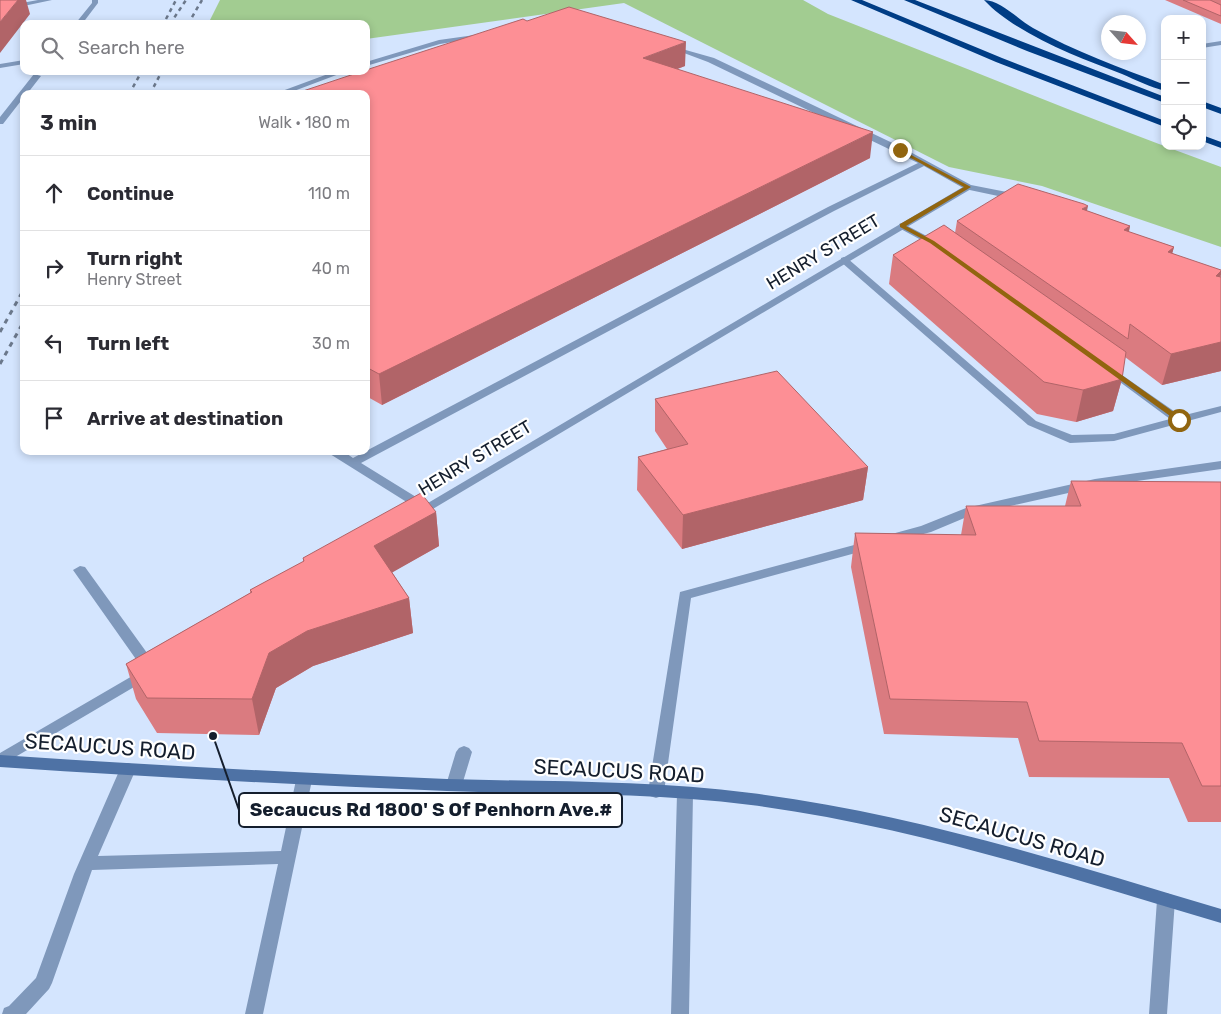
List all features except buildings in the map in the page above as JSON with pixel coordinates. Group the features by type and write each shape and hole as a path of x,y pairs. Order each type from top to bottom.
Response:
{"highway":[{"path":"855,0 999,60 1161,122"},
{"path":"908,0 1045,55 1161,98"},
{"path":"988,0 1022,26 1072,52 1161,86"},
{"path":"1205,105 1221,111"},
{"path":"1206,114 1221,120"},
{"path":"1206,139 1221,145"}],"main road":[{"name":"SECAUCUS ROAD","path":"0,761 304,780 656,792 750,799 850,814 959,840 1221,916"}],"street":[{"path":"0,9 49,0"},
{"path":"81,20 95,3 95,0"},
{"path":"370,63 439,42 486,35"},
{"path":"1206,45 1221,43"},
{"path":"666,45 711,60 924,163 968,187 1017,196 1026,201"},
{"path":"0,66 20,63"},
{"path":"289,90 333,75"},
{"path":"26,90 37,76"},
{"path":"0,122 20,97"},
{"path":"370,453 831,209 924,163"},
{"name":"HENRY STREET","path":"408,518 968,187"},
{"path":"902,226 948,253"},
{"path":"844,260 1032,423 1070,439 1114,437 1221,409"},
{"path":"1099,362 1179,420"},
{"path":"340,455 425,508"},
{"path":"352,463 367,455"},
{"path":"656,792 685,595 926,529 970,511 1095,482 1221,465"},
{"path":"0,761 156,668 80,570"},
{"path":"454,785 464,752"},
{"path":"11,1014 16,1012 43,984 87,863 128,769"},
{"path":"254,1014 304,780"},
{"path":"680,1014 685,794"},
{"path":"87,863 287,857"},
{"path":"1158,1014 1166,900"}],"green space":[{"path":"220,0 803,0 828,14 1161,145 1161,150 1175,150 1221,167 1221,247 1042,186 949,167 624,3 370,38 370,20 210,20"}],"railway":[{"path":"166,19 176,0"},
{"path":"173,20 186,0"},
{"path":"190,20 202,0"},
{"path":"131,90 140,75"},
{"path":"152,90 160,75"},
{"path":"0,332 20,296"},
{"path":"0,364 20,328"}],"place":[{"name":"Secaucus Rd 1800' S Of Penhorn Ave.#","path":"213,736"}],"route":[{"path":"900,150 968,187 902,226 932,242 1179,420"}]}
